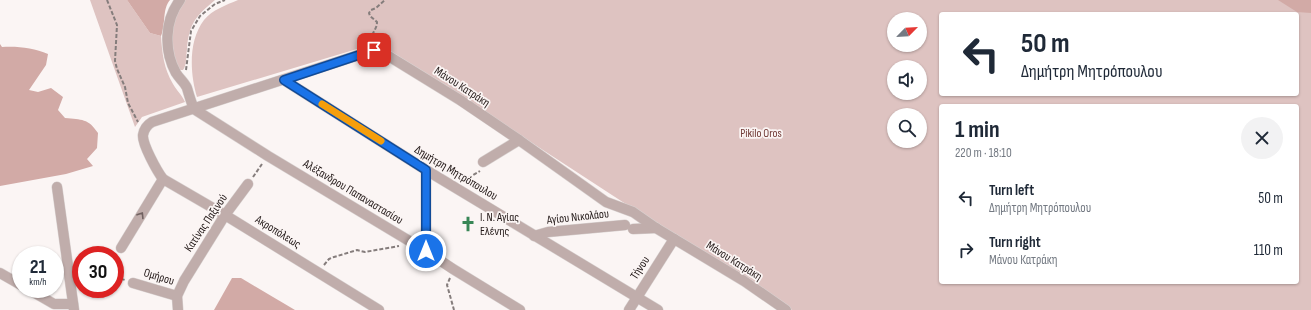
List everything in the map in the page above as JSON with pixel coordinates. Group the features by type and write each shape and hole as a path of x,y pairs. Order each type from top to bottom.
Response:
{"street":[{"path":"180,0 175,6 169,23 167,43 176,73 187,88 188,97 194,109"},
{"path":"122,246 163,179 159,174 144,142 143,135 145,128 152,122 374,50"},
{"name":"Μάνου Κατράκη","path":"374,50 382,52 460,100 606,202 633,212 656,228 744,281 786,310"},
{"name":"Δημήτρη Μητρόπουλου","path":"284,80 426,170 658,310"},
{"name":"Αλέξανδρου Παπαναστασίου","path":"194,109 520,310"},
{"path":"483,162 519,140"},
{"path":"426,170 426,251"},
{"name":"Ακροπόλεως","path":"163,179 225,215 379,310"},
{"name":"Κατίνας Παξινού","path":"177,296 184,281 225,215 248,184"},
{"path":"44,298 54,304 73,307 57,187"},
{"name":"Αγίου Νικολάου","path":"534,236 548,232 629,227 656,228"},
{"name":"Τήνου","path":"628,310 674,239"},
{"path":"0,274 12,280"},
{"name":"Ομήρου","path":"133,283 177,296"},
{"path":"177,296 178,310"}],"path":[{"path":"107,0 117,25 117,69 125,87 128,104 131,111 135,118 145,128"},
{"path":"187,88 189,84 186,73 190,31 200,16 215,4 225,0"},
{"path":"374,50 372,35 377,26 377,22 370,16 369,13 385,0"},
{"path":"248,184 268,156"},
{"path":"329,259 357,250 364,252 412,244"},
{"path":"452,269 447,285 454,310"}],"green space":[{"path":"90,0 127,0 150,33 161,36 167,73 185,102 142,117 135,127"},
{"path":"183,0 215,0 198,16 192,26 188,40 185,66 183,70 180,70 170,41 170,29 172,20"},
{"name":"Pikilo Oros","path":"238,0 1311,0 1311,310 792,310 658,225 383,46 367,46 197,97 192,68 193,48 199,28 207,16"}],"shaded area":[{"path":"127,0 170,0 165,12 161,36 150,33"},
{"path":"1278,0 1311,0 1311,13 1297,12"},
{"path":"0,44 2,47 26,48 48,54 46,65 29,90 38,92 51,88 63,97 58,110 65,118 88,122 94,128 98,133 97,148 87,159 93,166 66,174 0,186"},
{"path":"232,278 241,278 295,310 214,310"}],"slow traffic":[{"path":"322,104 381,141"}],"place":[{"name":"Ι. Ν. Αγίας Ελένης","path":"468,224"}],"route":[{"path":"374,50 284,80 426,170 426,251"}]}
